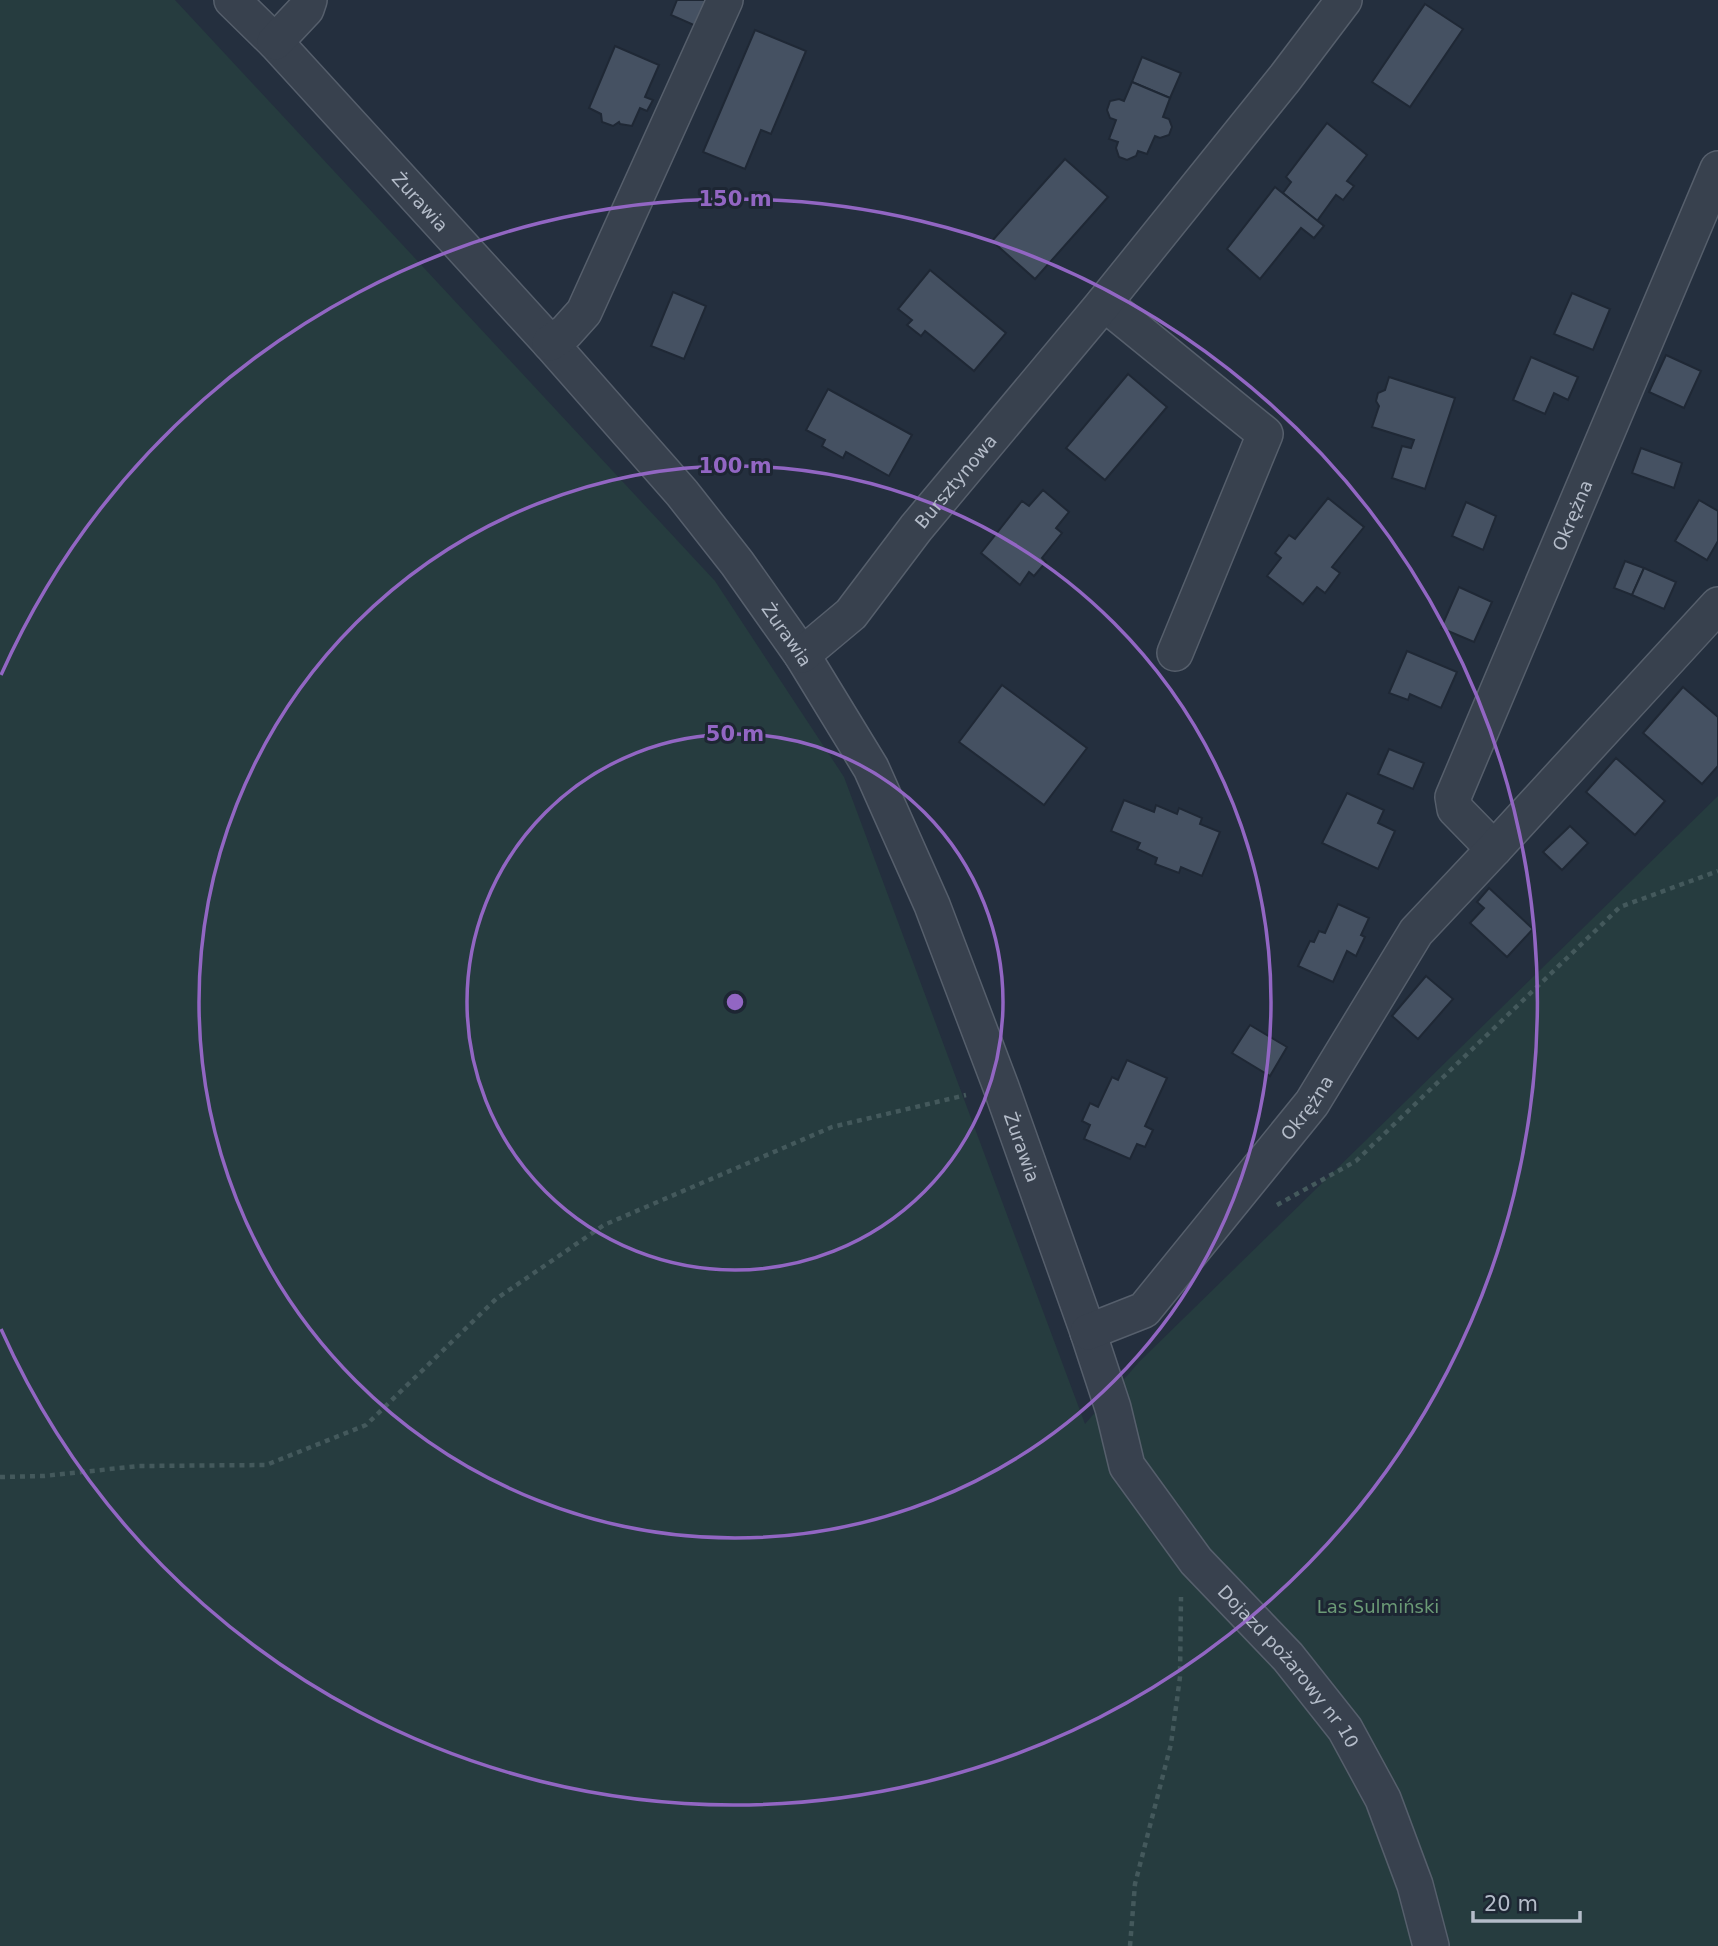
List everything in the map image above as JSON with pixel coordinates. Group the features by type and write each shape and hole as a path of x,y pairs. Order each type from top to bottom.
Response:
{"street":[{"name":"Żurawia","path":"232,0 275,42 550,343 682,493 737,563 802,655 871,768 932,905 1001,1087 1113,1408"},
{"path":"275,42 306,9 309,0"},
{"path":"550,343 566,332 584,312 724,0"},
{"name":"Bursztynowa","path":"802,655 851,614 916,528 1104,303 1285,78 1344,0"},
{"name":"Okrężna","path":"1494,849 1455,809 1452,797 1718,169"},
{"path":"1104,303 1265,434 1175,653"},
{"name":"Okrężna","path":"1088,1332 1144,1310 1312,1103 1416,932 1718,605"},
{"name":"Dojazd pożarowy nr 10","path":"1113,1408 1127,1466 1196,1561 1288,1657 1345,1729 1382,1799 1415,1885 1431,1946"}],"path":[{"path":"1224,1211 1269,1209 1356,1161 1619,907 1718,871"},
{"path":"0,1477 44,1476 139,1466 266,1465 366,1425 496,1299 604,1225 832,1127 1001,1087"},
{"path":"1130,1946 1135,1884 1171,1744 1177,1704 1181,1595 1196,1561"}],"green space":[{"name":"Las Sulmiński","path":"0,0 175,0 715,581 844,777 1085,1424 1139,1362 1718,796 1718,1946 0,1946"}],"building":[{"path":"677,0 708,0 696,26 671,15"},
{"path":"1425,4 1463,29 1410,107 1372,82"},
{"path":"755,30 806,51 771,134 761,130 745,169 703,152"},
{"path":"615,46 659,65 645,97 653,100 647,111 640,108 632,126 619,122 613,126 602,122 601,114 589,108"},
{"path":"1142,57 1181,73 1170,98 1132,82"},
{"path":"1132,82 1170,98 1163,117 1169,119 1172,127 1169,135 1160,138 1155,136 1147,154 1138,151 1136,156 1127,160 1119,157 1116,148 1118,142 1109,139 1116,120 1110,118 1107,110 1110,101 1124,101"},
{"path":"1327,123 1367,155 1347,181 1354,186 1343,200 1336,195 1317,221 1283,193 1291,182 1286,177"},
{"path":"1065,159 1108,197 1035,279 992,241"},
{"path":"1275,187 1324,226 1314,238 1301,228 1260,279 1227,249"},
{"path":"930,270 1006,333 974,371 925,331 921,336 907,325 912,320 898,309"},
{"path":"673,292 706,306 684,359 651,346"},
{"path":"1572,293 1610,309 1593,350 1554,334"},
{"path":"1666,355 1701,371 1684,408 1649,392"},
{"path":"1531,357 1578,377 1568,400 1554,393 1545,414 1513,400"},
{"path":"1128,374 1167,407 1105,480 1066,448"},
{"path":"1389,377 1455,398 1425,489 1392,478 1402,446 1411,448 1414,440 1372,427 1379,406 1376,401 1378,393 1385,390"},
{"path":"828,389 912,435 889,476 846,452 843,458 822,446 825,440 806,430"},
{"path":"1641,448 1682,463 1674,488 1632,473"},
{"path":"1043,490 1069,512 1056,528 1062,533 1042,558 1046,562 1034,576 1029,572 1020,585 981,553 1022,501 1029,506"},
{"path":"1328,498 1364,527 1332,567 1340,573 1325,593 1317,587 1303,604 1267,576 1281,558 1275,553 1289,535 1295,539"},
{"path":"1699,500 1718,511 1718,541 1707,560 1675,541"},
{"path":"1466,502 1496,516 1483,550 1452,536"},
{"path":"1625,561 1644,568 1632,595 1614,588"},
{"path":"1644,568 1676,582 1664,609 1632,595"},
{"path":"1459,587 1492,602 1474,642 1441,628"},
{"path":"1407,651 1457,672 1441,708 1410,694 1408,700 1389,693"},
{"path":"1002,685 1087,748 1044,805 959,742"},
{"path":"1683,687 1718,717 1718,766 1702,784 1643,733"},
{"path":"1389,749 1424,763 1413,789 1378,774"},
{"path":"1616,758 1665,801 1635,835 1586,792"},
{"path":"1347,793 1384,810 1378,823 1395,831 1378,869 1322,843"},
{"path":"1124,800 1154,812 1156,805 1177,814 1179,808 1202,818 1200,824 1220,832 1202,876 1181,867 1179,873 1155,864 1157,858 1137,849 1140,843 1111,831"},
{"path":"1570,826 1588,843 1562,870 1543,852"},
{"path":"1489,888 1533,929 1507,957 1470,923 1484,908 1477,902"},
{"path":"1338,904 1369,918 1361,935 1365,937 1356,956 1347,951 1333,982 1298,966 1310,941 1314,942 1319,931 1325,933"},
{"path":"1426,976 1453,999 1418,1039 1392,1016"},
{"path":"1250,1025 1287,1047 1270,1076 1232,1053"},
{"path":"1127,1060 1167,1078 1145,1126 1153,1130 1145,1147 1137,1144 1130,1159 1084,1139 1090,1125 1082,1121 1090,1103 1098,1107 1112,1077 1118,1080"}]}
